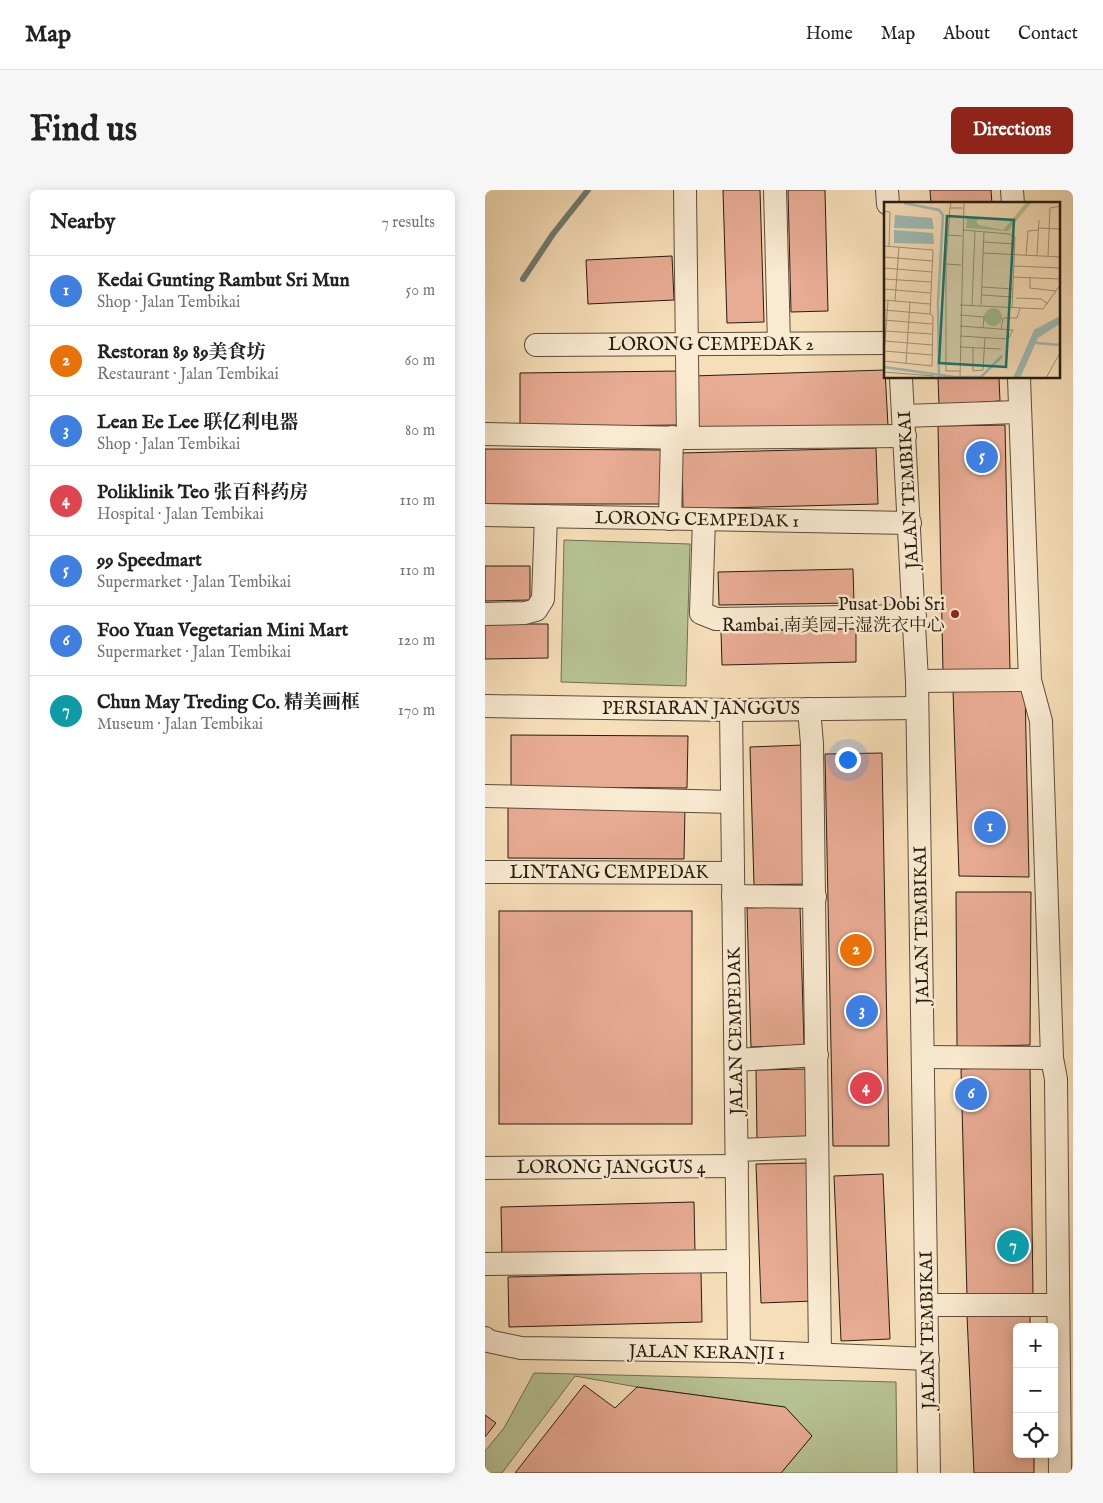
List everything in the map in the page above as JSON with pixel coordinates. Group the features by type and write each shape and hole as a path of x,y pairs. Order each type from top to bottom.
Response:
{"street":[{"path":"670,519 680,437 686,344 685,190"},
{"path":"775,190 779,344"},
{"name":"LORONG CEMPEDAK 2","path":"536,345 884,343"},
{"name":"JALAN TEMBIKAI","path":"901,379 917,681 929,1473"},
{"path":"1019,379 1029,680 1041,721 1052,1058 1056,1079 1060,1473"},
{"path":"485,434 680,437 904,426 1020,412"},
{"name":"LORONG CEMPEDAK 1","path":"485,515 910,523"},
{"path":"485,614 525,613 536,610 543,599 546,516"},
{"path":"704,519 701,614 715,619 915,616"},
{"path":"917,681 1029,680"},
{"name":"PERSIARAN JANGGUS","path":"485,706 731,710 917,708"},
{"path":"809,709 812,744 815,897 820,1354"},
{"name":"JALAN CEMPEDAK","path":"731,710 739,1351"},
{"path":"485,796 732,802"},
{"name":"LINTANG CEMPEDAK","path":"485,872 733,873"},
{"path":"733,896 815,897"},
{"path":"735,1060 817,1055"},
{"path":"923,1057 1052,1058"},
{"name":"LORONG JANGGUS 4","path":"485,1168 737,1158 817,1147"},
{"path":"485,1264 738,1261"},
{"path":"927,1305 1058,1305"},
{"name":"JALAN KERANJI 1","path":"486,1340 521,1348 739,1351 928,1359"}],"green space":[{"path":"564,540 690,544 686,686 561,682"},
{"path":"534,1373 896,1382 897,1473 781,1473 812,1436 785,1407 637,1387 575,1376 502,1473 485,1473 485,1451 504,1428"}],"building":[{"path":"723,190 760,190 764,322 727,323"},
{"path":"788,190 825,190 828,311 791,312"},
{"path":"930,190 991,190 992,202 931,202"},
{"path":"672,256 674,300 588,304 586,260"},
{"path":"884,370 888,426 693,432 692,376"},
{"path":"678,371 678,425 520,427 520,373"},
{"path":"938,379 999,379 1000,401 939,405"},
{"path":"1005,425 1010,671 943,673 938,426"},
{"path":"876,448 878,504 683,509 682,453"},
{"path":"485,449 664,450 664,504 485,504"},
{"path":"485,566 530,566 530,600 485,601"},
{"path":"853,569 854,603 719,605 718,572"},
{"path":"485,624 548,624 548,658 485,659"},
{"path":"856,629 856,662 722,665 721,631"},
{"path":"1025,689 1029,877 959,876 953,690"},
{"path":"511,735 688,736 687,788 511,787"},
{"path":"803,745 807,884 754,885 750,747"},
{"path":"882,753 889,1146 833,1146 825,754"},
{"path":"508,806 685,807 684,859 508,858"},
{"path":"956,892 1031,892 1030,1045 957,1047"},
{"path":"800,906 804,1045 751,1047 747,908"},
{"path":"499,911 692,911 692,1124 499,1124"},
{"path":"1030,1066 1033,1295 967,1296 961,1069"},
{"path":"809,1069 810,1139 757,1140 756,1070"},
{"path":"810,1163 814,1301 761,1303 756,1164"},
{"path":"883,1174 890,1339 841,1341 834,1176"},
{"path":"694,1202 695,1252 502,1257 501,1207"},
{"path":"701,1272 702,1322 509,1327 508,1277"},
{"path":"967,1315 1030,1316 1030,1323 1013,1323 1013,1458 1034,1458 1034,1473 974,1473"},
{"path":"584,1385 615,1408 637,1387 785,1407 812,1436 781,1473 515,1473"},
{"path":"485,1415 496,1423 485,1437"}],"waterway":[{"path":"523,279 553,234 588,190"}],"place":[{"name":"99 Speedmart","path":"982,457"},
{"name":"Pusat Dobi Sri Rambai 南美园干湿洗衣中心","path":"955,614"},
{"name":"Kedai Gunting Rambut Sri Mun","path":"990,827"},
{"name":"Restoran 89 89美食坊","path":"856,950"},
{"name":"Lean Ee Lee 联亿利电器","path":"862,1011"},
{"name":"Poliklinik Teo 张百科药房","path":"866,1088"},
{"name":"Foo Yuan Vegetarian Mini Mart","path":"971,1094"},
{"name":"Chun May Treding Co. 精美画框","path":"1013,1246"}]}
